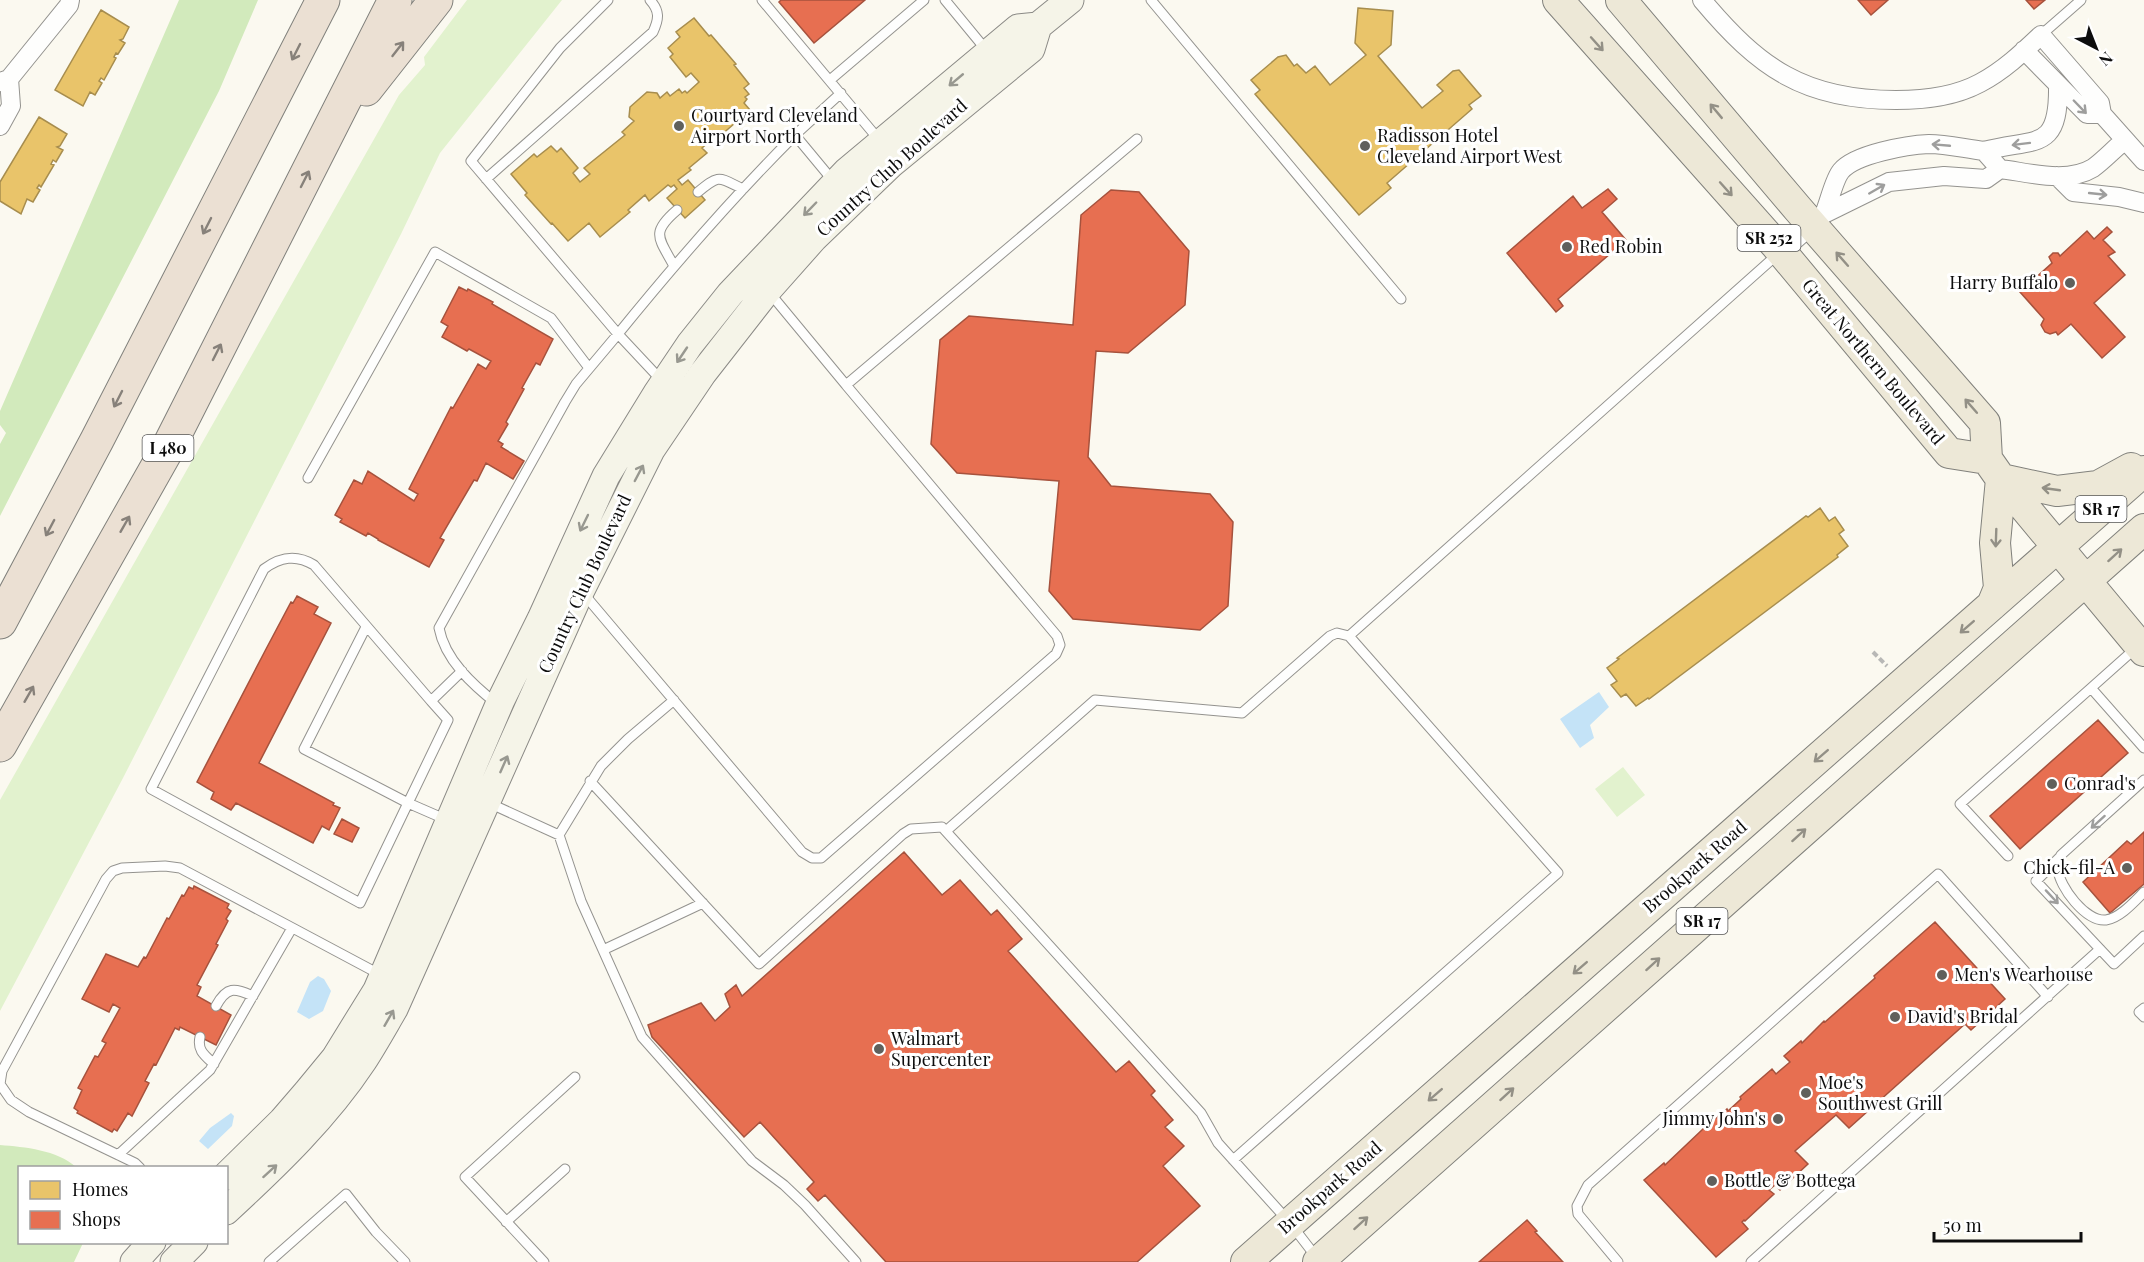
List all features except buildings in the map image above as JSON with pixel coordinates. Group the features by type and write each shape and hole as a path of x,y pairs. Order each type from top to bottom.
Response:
{"highway":[{"path":"0,622 97,440 323,0"},
{"name":"I 480","path":"0,745 169,446 395,0"},
{"path":"323,144 436,0"}],"main road":[{"name":"Great Northern Boulevard","path":"1558,0 1781,252 1949,453 2057,490 2098,486 2144,460"},
{"name":"SR 252","path":"1621,0 1819,220 1985,423 1994,469"},
{"path":"1994,469 2141,648"},
{"path":"1992,605 1999,588 1995,543 1994,469"},
{"name":"Brookpark Road","path":"1246,1262 2144,471"},
{"name":"SR 17","path":"1319,1261 2144,529"}],"street":[{"path":"0,126 11,105 4,80 69,5 70,0"},
{"name":"Country Club Boulevard","path":"228,1174 282,1121 335,1058 356,1027 393,982 475,797 651,450 703,373 767,291 814,238 843,193 882,142 1018,28 1038,26 1070,0"},
{"path":"1702,0 1736,38 1768,65 1809,87 1850,98 1918,100 1970,88 1992,76 2041,35 2100,102 2102,114 2144,161"},
{"name":"Country Club Boulevard","path":"475,797 499,705 606,476 690,344 730,294 843,193 891,164 1031,49 1038,26"},
{"path":"2024,50 2087,114 2102,114"},
{"path":"1819,220 1840,171 1857,160 1899,148 1930,144 1984,151 2032,142 2048,132 2056,121 2058,86"},
{"path":"1984,151 2000,169 2057,176 2091,169 2125,140"},
{"path":"1781,252 1819,220 1889,182 1944,176 1986,179 2000,169"},
{"path":"2057,176 2073,192 2119,197 2144,203"},
{"name":"Country Club Boulevard","path":"228,1209 279,1162 323,1113 363,1061 394,1009 393,982"},
{"path":"134,1262 150,1244"},
{"path":"174,1262 192,1244"}],"lane":[{"path":"608,0 560,48 471,161 618,334 664,382"},
{"path":"486,179 653,32 659,16 650,0"},
{"path":"762,0 882,142"},
{"path":"830,80 924,0"},
{"path":"944,0 988,53"},
{"path":"1151,0 1401,299"},
{"path":"2041,35 2081,0"},
{"path":"499,705 473,685 462,671 441,638 439,628 565,402 589,368 674,266 795,135 841,93"},
{"path":"795,135 843,193"},
{"path":"846,385 1137,139"},
{"path":"698,192 719,178 743,189"},
{"path":"674,266 659,234 660,226 677,210"},
{"path":"308,478 435,252 551,318 589,368"},
{"path":"1349,636 1781,252"},
{"path":"581,590 802,852 812,858 821,858 1056,654 1060,645 1057,636 767,291"},
{"path":"293,557 306,560 314,565 431,701 447,720 360,903 151,789 264,569 293,557"},
{"path":"366,627 304,749 408,803 461,827"},
{"path":"946,831 1095,700 1242,713 1330,636 1337,633 1349,636 1558,873 1233,1160"},
{"path":"2008,856 1960,804 2091,688 2141,648"},
{"path":"431,701 462,671"},
{"path":"2091,688 2144,748"},
{"path":"674,700 628,739 601,766 560,835 581,901 642,1037 752,1161 806,1205 855,1262"},
{"path":"590,781 759,964 903,834 911,829 925,826 942,826 1201,1113 1218,1143 1290,1223 1319,1261"},
{"path":"2143,783 2036,880 2114,964 2144,936"},
{"path":"475,797 560,835"},
{"path":"2061,855 2057,865 2065,890 2088,915 2098,920 2107,920 2117,916 2144,892"},
{"path":"139,1166 29,1112 11,1100 0,1084 2,1071 106,879 113,871 122,868 165,866 180,868 393,982"},
{"path":"1618,1262 1578,1214 1577,1206 1588,1185 1938,874 2048,996"},
{"path":"603,950 703,903"},
{"path":"118,1155 210,1070 292,928"},
{"path":"1751,1262 2100,949"},
{"path":"216,1006 221,997 232,990 239,990 253,996"},
{"path":"2144,1008 2139,1012 2144,1017"},
{"path":"200,1037 198,1045 200,1050 214,1064"},
{"path":"544,1262 465,1177 575,1077"},
{"path":"506,1222 565,1169"},
{"path":"269,1262 346,1194 376,1232 405,1262"}],"green space":[{"path":"179,0 258,0 219,91 0,516 0,444 6,433 0,425 0,411"},
{"path":"467,0 562,0 440,153 401,234 123,778 0,1011 0,800 399,95 425,65 424,57"},
{"path":"1623,767 1645,795 1617,817 1595,789"},
{"path":"0,1145 30,1148 68,1161 75,1166 18,1166 18,1244 83,1244 74,1262 0,1262"}],"water":[{"path":"1599,692 1609,707 1590,725 1594,738 1580,748 1560,719"},
{"path":"318,976 324,979 331,991 323,1011 309,1019 297,1012 310,982"},
{"path":"231,1113 234,1116 232,1126 208,1149 199,1141 210,1128"}],"place":[{"name":"Courtyard Cleveland Airport North","path":"679,126"},
{"name":"Radisson Hotel Cleveland Airport West","path":"1365,146"},
{"name":"Red Robin","path":"1567,247"},
{"name":"Harry Buffalo","path":"2070,283"},
{"name":"Conrad's","path":"2052,784"},
{"name":"Chick-fil-A","path":"2127,868"},
{"name":"Men's Wearhouse","path":"1942,975"},
{"name":"David's Bridal","path":"1895,1017"},
{"name":"Walmart Supercenter","path":"879,1049"},
{"name":"Moe's Southwest Grill","path":"1806,1093"},
{"name":"Jimmy John's","path":"1778,1119"},
{"name":"Bottle & Bottega","path":"1712,1181"}]}
